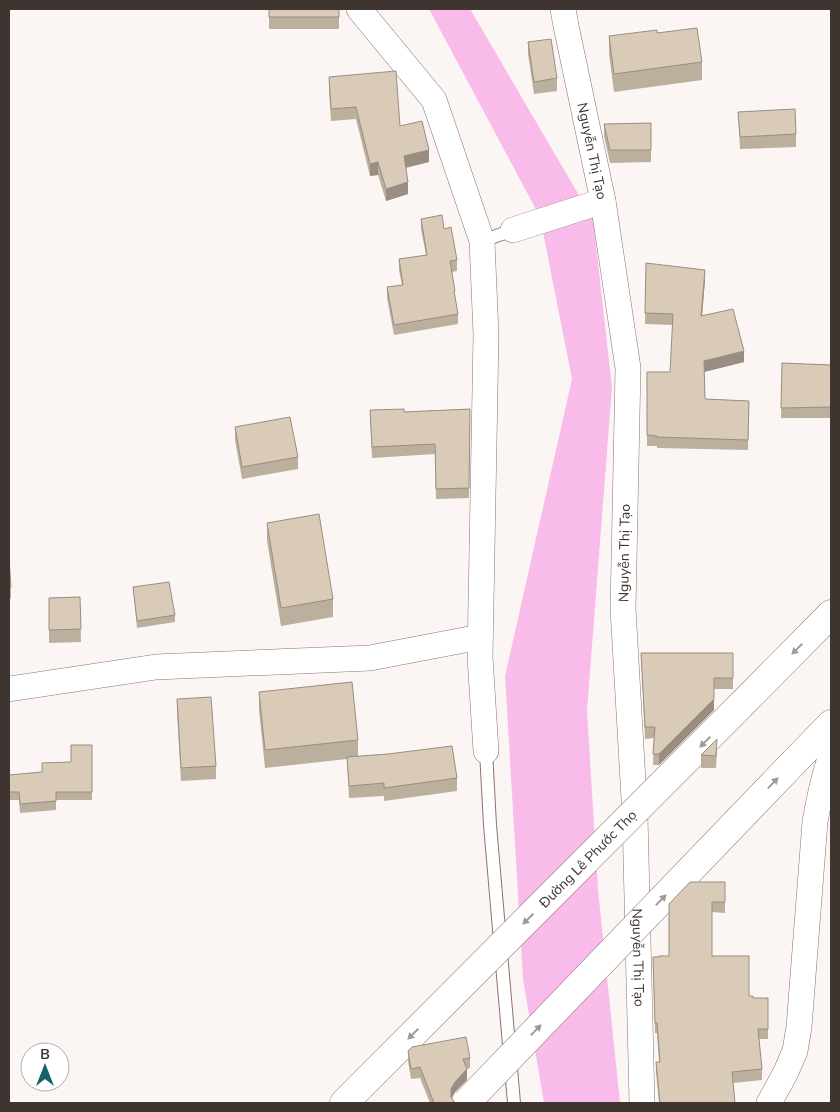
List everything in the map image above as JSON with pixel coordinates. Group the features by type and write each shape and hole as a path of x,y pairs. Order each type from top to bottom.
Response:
{"street":[{"path":"359,9 434,100 482,241 486,334 480,657 486,751"},
{"name":"Nguyễn Thị Tạo","path":"563,9 628,368 623,609 635,816 642,1103"},
{"path":"512,230 599,203"},
{"name":"Đường Lê Phước Thọ","path":"353,1094 831,614"},
{"path":"9,689 156,667 370,658 480,637"},
{"path":"466,1103 831,724"},
{"path":"769,1103 795,1051 800,1027 816,822 826,770 831,756"}],"lane":[{"path":"482,241 512,230"},
{"path":"486,751 490,825 514,1103"}],"shaded area":[{"path":"429,9 470,9 593,219 612,387 587,711 598,889 620,1103 544,1103 523,979 505,676 572,379 540,217"}],"building":[{"path":"269,9 339,9 339,17 269,17"},
{"path":"697,28 702,62 614,74 609,36 657,30 657,33"},
{"path":"551,39 557,78 534,82 528,42"},
{"path":"396,71 400,126 422,121 429,150 404,156 408,182 386,189 378,162 370,164 356,107 331,109 329,77"},
{"path":"795,109 796,134 740,137 738,112"},
{"path":"651,123 651,150 610,150 604,124"},
{"path":"442,215 444,229 451,227 457,260 450,261 458,314 394,325 387,287 403,285 399,259 427,255 421,219"},
{"path":"646,263 705,270 701,316 733,309 744,351 704,361 705,399 749,401 748,440 657,437 647,435 647,372 670,372 673,314 645,313"},
{"path":"782,363 831,365 831,407 781,408"},
{"path":"404,409 404,412 470,409 469,488 436,489 435,444 372,447 370,410"},
{"path":"290,417 298,457 242,467 235,427"},
{"path":"319,514 333,599 281,608 267,523"},
{"path":"9,558 11,587 9,587"},
{"path":"169,582 175,615 137,621 133,587"},
{"path":"80,597 81,629 49,630 49,598"},
{"path":"641,653 733,653 733,678 714,678 714,699 659,754 653,754 655,727 645,727"},
{"path":"352,682 358,740 265,750 259,692"},
{"path":"211,697 216,766 181,768 177,699"},
{"path":"717,739 716,756 701,755"},
{"path":"71,745 92,745 92,792 56,792 56,801 20,804 19,792 9,792 9,775 42,772 42,763 71,762"},
{"path":"452,746 457,778 384,788 384,783 349,786 347,757"},
{"path":"690,882 725,882 725,902 712,902 712,956 749,956 749,996 753,996 753,998 768,998 768,1029 758,1029 762,1069 732,1072 735,1103 660,1103 656,1062 660,1062 657,1023 655,1023 653,957 669,956 669,904"},
{"path":"466,1037 470,1058 463,1059 467,1069 451,1089 451,1097 455,1103 434,1103 420,1067 411,1069 408,1051 412,1047"}]}
